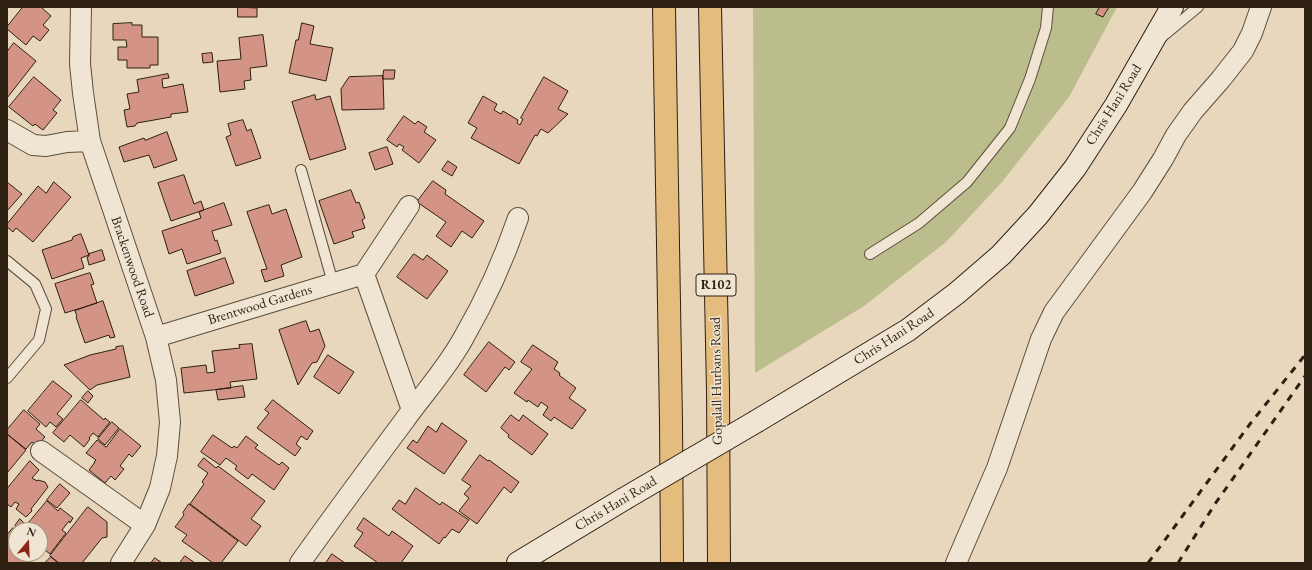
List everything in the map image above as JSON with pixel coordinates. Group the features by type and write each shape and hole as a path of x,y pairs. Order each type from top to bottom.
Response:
{"highway":[{"path":"664,7 672,563"},
{"name":"Gopalall Hurbans Road","path":"710,7 718,390 719,563"}],"street":[{"name":"Brackenwood Road","path":"81,7 80,64 90,141 156,337 166,380 170,422 167,456 160,488 145,525 121,563"},
{"name":"Chris Hani Road","path":"518,563 908,330 957,293 1001,255 1038,216 1074,168 1116,105 1172,7"},
{"path":"956,563 997,468 1041,339 1054,312 1142,192 1176,135 1193,111 1221,80 1243,51 1252,33 1261,7"},
{"path":"7,130 33,145 46,146 67,142 90,141"},
{"path":"409,206 364,274 412,410"},
{"path":"300,563 345,499 439,375 464,338 499,268 518,218"},
{"name":"Brentwood Gardens","path":"156,337 364,274"},
{"path":"40,451 145,525"}],"lane":[{"path":"870,254 919,223 967,182 1010,128 1032,72 1046,28 1048,7"},
{"path":"1149,47 1198,7"},
{"path":"301,170 333,284"},
{"path":"7,261 35,284 46,309 40,340 7,378"}],"green space":[{"path":"753,7 1117,7 1069,97 1002,182 946,242 864,306 755,373"}],"building":[{"path":"23,7 41,7 51,16 43,25 49,30 40,41 33,36 26,45 7,29"},
{"path":"238,7 257,8 257,17 238,17"},
{"path":"1100,7 1109,7 1103,17 1096,14"},
{"path":"132,23 132,25 142,25 142,37 158,37 158,65 150,65 150,68 127,68 127,60 118,60 118,47 127,47 126,40 113,40 113,24"},
{"path":"302,23 314,26 310,44 333,48 326,81 289,73 296,40 298,40"},
{"path":"263,35 267,66 250,68 251,80 244,81 245,89 220,92 217,61 241,59 239,38"},
{"path":"14,43 36,61 7,98 7,52"},
{"path":"212,53 213,62 203,63 202,54"},
{"path":"384,70 395,70 394,79 383,79"},
{"path":"168,74 169,78 162,79 163,88 183,84 188,112 171,114 171,117 137,123 135,126 127,127 124,110 130,109 127,94 139,92 137,80"},
{"path":"383,76 384,109 342,110 341,89 349,77"},
{"path":"34,77 61,100 53,110 57,113 43,130 35,124 33,126 9,107"},
{"path":"544,77 568,91 558,109 568,114 548,133 541,129 537,136 535,135 519,164 471,138 477,128 468,123 483,96 497,104 494,110 501,114 503,111 518,120 517,123 520,125 523,119 521,118"},
{"path":"315,95 316,100 330,96 346,149 310,160 292,102"},
{"path":"404,116 415,124 418,121 427,127 424,132 436,140 419,163 402,150 404,147 399,144 397,147 387,140"},
{"path":"243,120 247,131 251,129 261,158 236,166 226,137 231,135 228,124"},
{"path":"167,132 177,160 154,168 149,155 124,162 119,147"},
{"path":"387,147 393,164 375,170 369,153"},
{"path":"448,161 457,167 452,176 442,170"},
{"path":"184,175 194,204 201,201 204,210 171,221 158,183"},
{"path":"433,181 446,190 445,194 484,221 472,238 462,231 451,247 436,236 446,222 417,202"},
{"path":"7,182 22,194 7,211"},
{"path":"54,182 71,197 33,242 16,228 13,232 7,227 7,224 38,186 46,193"},
{"path":"351,190 356,203 359,202 365,218 362,220 365,228 352,232 354,237 334,244 319,201"},
{"path":"224,203 232,225 212,231 215,241 217,240 221,253 187,264 182,249 169,254 162,231 201,218 199,212"},
{"path":"269,205 272,214 286,209 302,257 281,265 284,276 265,282 261,270 267,269 247,212"},
{"path":"81,234 89,255 81,258 84,268 52,279 42,250 72,240 73,237"},
{"path":"102,250 105,260 89,265 87,257 89,254"},
{"path":"414,254 423,260 427,255 448,271 427,299 397,277"},
{"path":"225,258 234,283 195,296 187,271"},
{"path":"90,273 94,284 91,285 97,303 65,313 55,284"},
{"path":"103,301 115,337 110,338 109,335 85,343 75,311"},
{"path":"306,321 310,332 319,329 325,346 317,362 312,363 298,385 279,330"},
{"path":"489,342 515,362 509,370 505,367 486,392 464,375"},
{"path":"252,344 257,379 230,382 231,388 184,393 181,368 206,365 207,373 215,372 212,351 240,348 239,345"},
{"path":"533,345 558,362 554,369 560,373 559,375 576,388 569,398 586,410 572,429 554,417 551,421 543,415 548,407 541,402 538,407 528,400 527,402 514,393 532,369 521,362"},
{"path":"123,346 130,377 97,385 90,390 64,365 90,355"},
{"path":"328,355 354,372 339,394 314,377"},
{"path":"53,381 72,396 57,414 63,419 56,427 50,422 46,427 28,411"},
{"path":"243,386 245,397 218,400 216,390"},
{"path":"88,391 93,396 88,403 82,398"},
{"path":"81,400 104,420 105,418 110,422 98,437 93,433 84,447 70,435 64,442 53,433"},
{"path":"273,400 313,431 307,440 301,436 296,444 301,448 295,456 257,428 269,413 265,410"},
{"path":"24,410 40,424 36,429 45,437 37,446 32,442 26,449 7,434 7,430"},
{"path":"511,415 519,421 523,415 548,434 532,455 508,437 509,435 501,428"},
{"path":"112,422 119,428 105,445 98,439"},
{"path":"442,423 467,441 444,474 407,448 413,440 417,443 428,426 436,432"},
{"path":"120,429 141,446 132,457 129,454 120,466 124,469 115,480 111,476 105,483 89,470 96,460 86,453 97,440 106,447"},
{"path":"7,434 26,450 7,473"},
{"path":"213,435 232,448 234,446 237,448 246,436 258,445 255,448 279,465 282,462 289,468 274,490 252,474 248,479 235,469 237,466 226,458 220,465 201,452"},
{"path":"480,455 519,482 511,493 504,487 477,524 459,511 469,498 464,494 471,486 462,480"},
{"path":"204,458 216,468 218,466 265,501 251,519 261,526 246,546 190,504 204,484 202,482 208,473 198,466"},
{"path":"30,461 39,470 32,478 37,481 45,482 48,487 31,509 32,511 26,517 16,509 19,504 15,502 11,507 7,504 7,489"},
{"path":"60,484 70,493 57,508 47,500"},
{"path":"416,488 440,505 442,502 469,520 459,533 452,529 439,544 392,509 399,500 405,504"},
{"path":"47,501 58,511 60,508 73,518 62,530 66,533 50,554 48,552 48,522 30,522"},
{"path":"189,504 238,541 221,563 213,563 182,541 187,535 175,527 184,515 183,513"},
{"path":"88,507 107,522 107,537 102,538 82,563 59,563 50,556"},
{"path":"364,518 389,536 392,531 413,546 401,563 378,563 354,546 363,533 357,529"},
{"path":"8,534 8,562 24,562 23,563 7,563"},
{"path":"332,554 345,563 326,563"},
{"path":"185,556 195,563 180,563"},
{"path":"51,557 58,563 45,563 48,562"},
{"path":"155,558 162,563 151,563"}],"railway":[{"path":"1148,563 1250,424 1305,355"},
{"path":"1178,563 1215,504 1305,376"}]}
